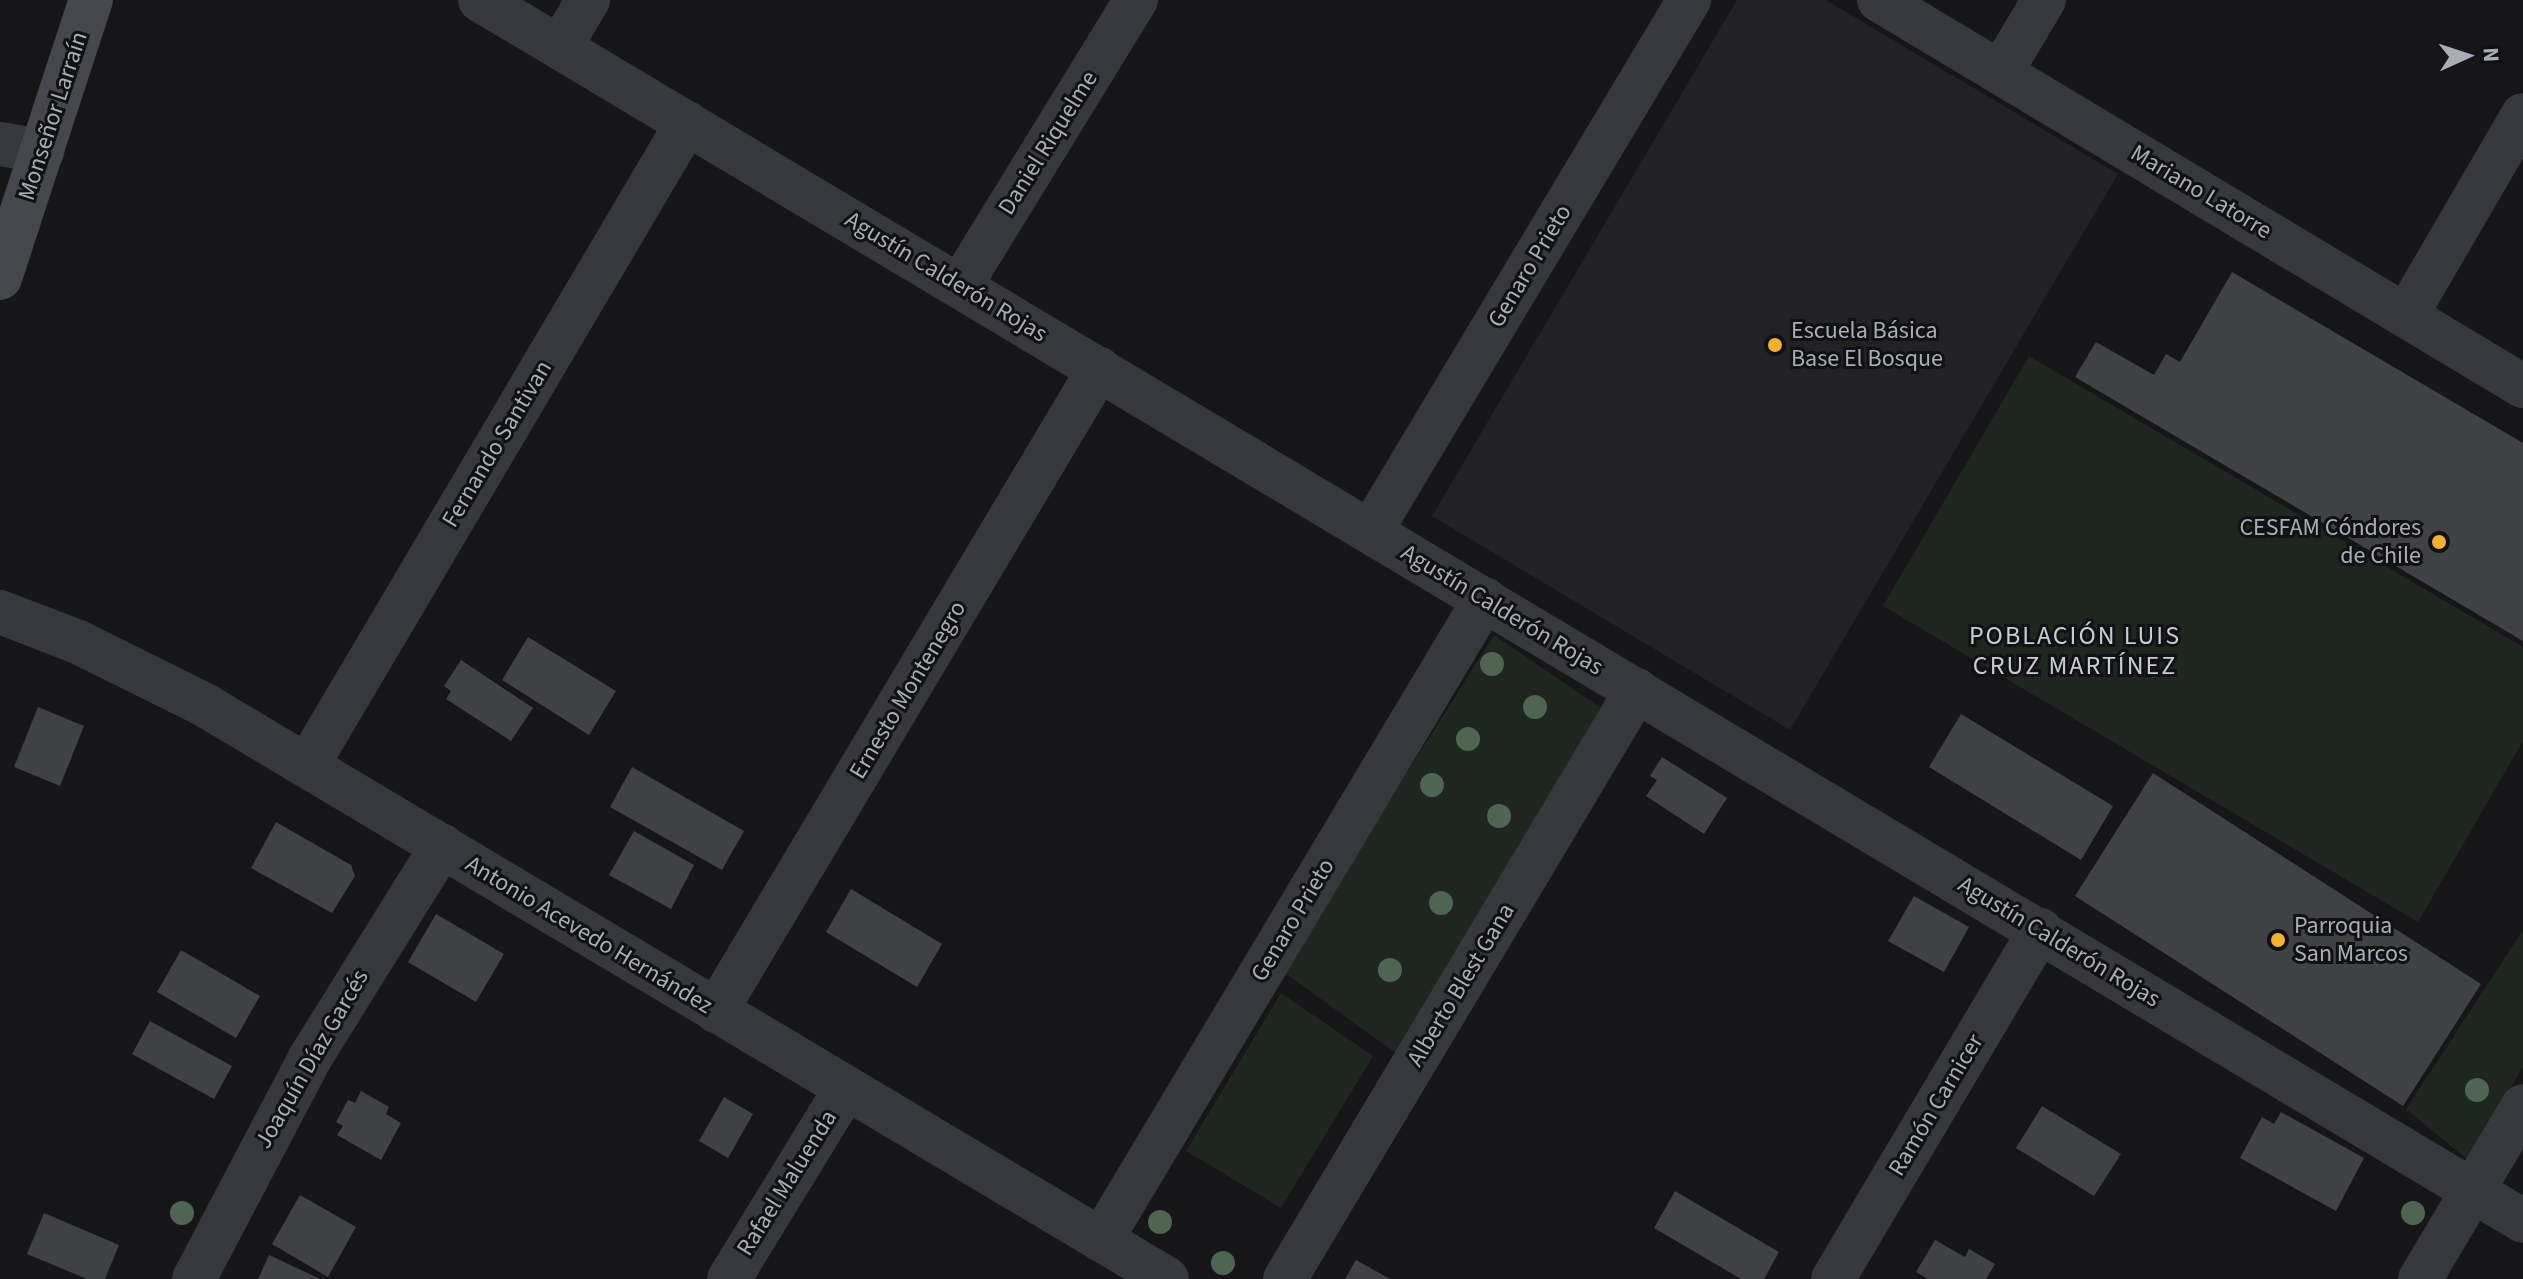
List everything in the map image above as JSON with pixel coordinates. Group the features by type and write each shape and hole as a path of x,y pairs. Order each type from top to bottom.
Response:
{"street":[{"name":"Monseñor Larraín","path":"0,278 21,147 91,0"},
{"name":"Agustín Calderón Rojas","path":"480,0 2523,1221"},
{"path":"560,47 588,0"},
{"name":"Daniel Riquelme","path":"960,286 1136,0"},
{"name":"Genaro Prieto","path":"1371,531 1689,0"},
{"name":"Mariano Latorre","path":"1879,0 2523,386"},
{"path":"2001,72 2044,0"},
{"path":"2407,314 2523,115"},
{"name":"Fernando Santivan","path":"307,766 687,123"},
{"name":"Ernesto Montenegro","path":"716,1011 1099,369"},
{"name":"Genaro Prieto","path":"1101,1240 1485,599"},
{"name":"Antonio Acevedo Hernández","path":"0,612 142,672 307,766 1167,1279"},
{"name":"Alberto Blest Gana","path":"1285,1279 1637,690"},
{"name":"Joaquín Díaz Garcés","path":"194,1279 310,1058 442,846"},
{"name":"Ramón Carnicer","path":"1833,1279 2040,930"},
{"name":"Rafael Maluenda","path":"729,1279 846,1088"},
{"path":"2420,1279 2523,1106"}],"shaded area":[{"name":"Escuela Básica Base El Bosque","path":"1737,0 1826,0 2118,174 1790,730 1432,516"},
{"path":"2029,356 2523,647 2523,741 2418,922 1883,606"},
{"path":"1494,635 1601,708 1400,1056 1282,971"},
{"path":"2523,930 2523,1067 2468,1160 2406,1109"},
{"path":"1281,993 1373,1056 1281,1208 1186,1151"}],"building":[{"name":"CESFAM Cóndores de Chile","path":"2232,272 2523,443 2523,641 2075,377 2096,342 2154,375 2166,354 2180,362"},
{"path":"528,637 616,691 589,735 502,680"},
{"path":"461,660 533,708 511,741 446,699 451,691 444,686"},
{"path":"38,707 84,726 60,786 14,767"},
{"path":"1961,714 2113,806 2081,860 1929,767"},
{"path":"1662,757 1727,798 1704,834 1646,796 1657,780 1650,776"},
{"path":"632,767 744,831 722,870 610,807"},
{"name":"Parroquia San Marcos","path":"2153,773 2481,984 2403,1106 2075,896"},
{"path":"276,822 351,865 355,876 332,913 251,868"},
{"path":"634,831 694,865 671,909 609,875"},
{"path":"851,889 942,944 917,987 826,932"},
{"path":"1914,896 1969,927 1944,972 1888,941"},
{"path":"436,914 504,954 476,1002 408,962"},
{"path":"181,950 260,996 236,1038 157,992"},
{"path":"150,1021 232,1066 214,1099 132,1054"},
{"path":"361,1091 389,1107 386,1114 401,1123 381,1160 337,1135 343,1126 336,1122 348,1100 355,1103"},
{"path":"724,1097 753,1114 728,1158 699,1141"},
{"path":"2042,1106 2121,1154 2094,1196 2016,1148"},
{"path":"2281,1112 2364,1158 2336,1211 2240,1158 2262,1117 2274,1124"},
{"path":"1675,1191 1779,1252 1764,1279 1741,1279 1654,1228"},
{"path":"300,1195 356,1227 328,1277 272,1244"},
{"path":"44,1213 119,1245 105,1279 87,1279 27,1254"},
{"path":"1935,1240 1965,1257 1969,1249 1995,1264 1986,1279 1928,1279 1916,1272"},
{"path":"269,1255 320,1279 258,1279"},
{"path":"1356,1260 1390,1279 1345,1279"}],"place":[{"name":"Escuela Básica Base El Bosque","path":"1775,345"},
{"name":"CESFAM Cóndores de Chile","path":"2439,542"},
{"name":"Parroquia San Marcos","path":"2278,940"}],"district":[{"name":"POBLACIÓN LUIS CRUZ MARTÍNEZ","path":"2075,651"}]}
